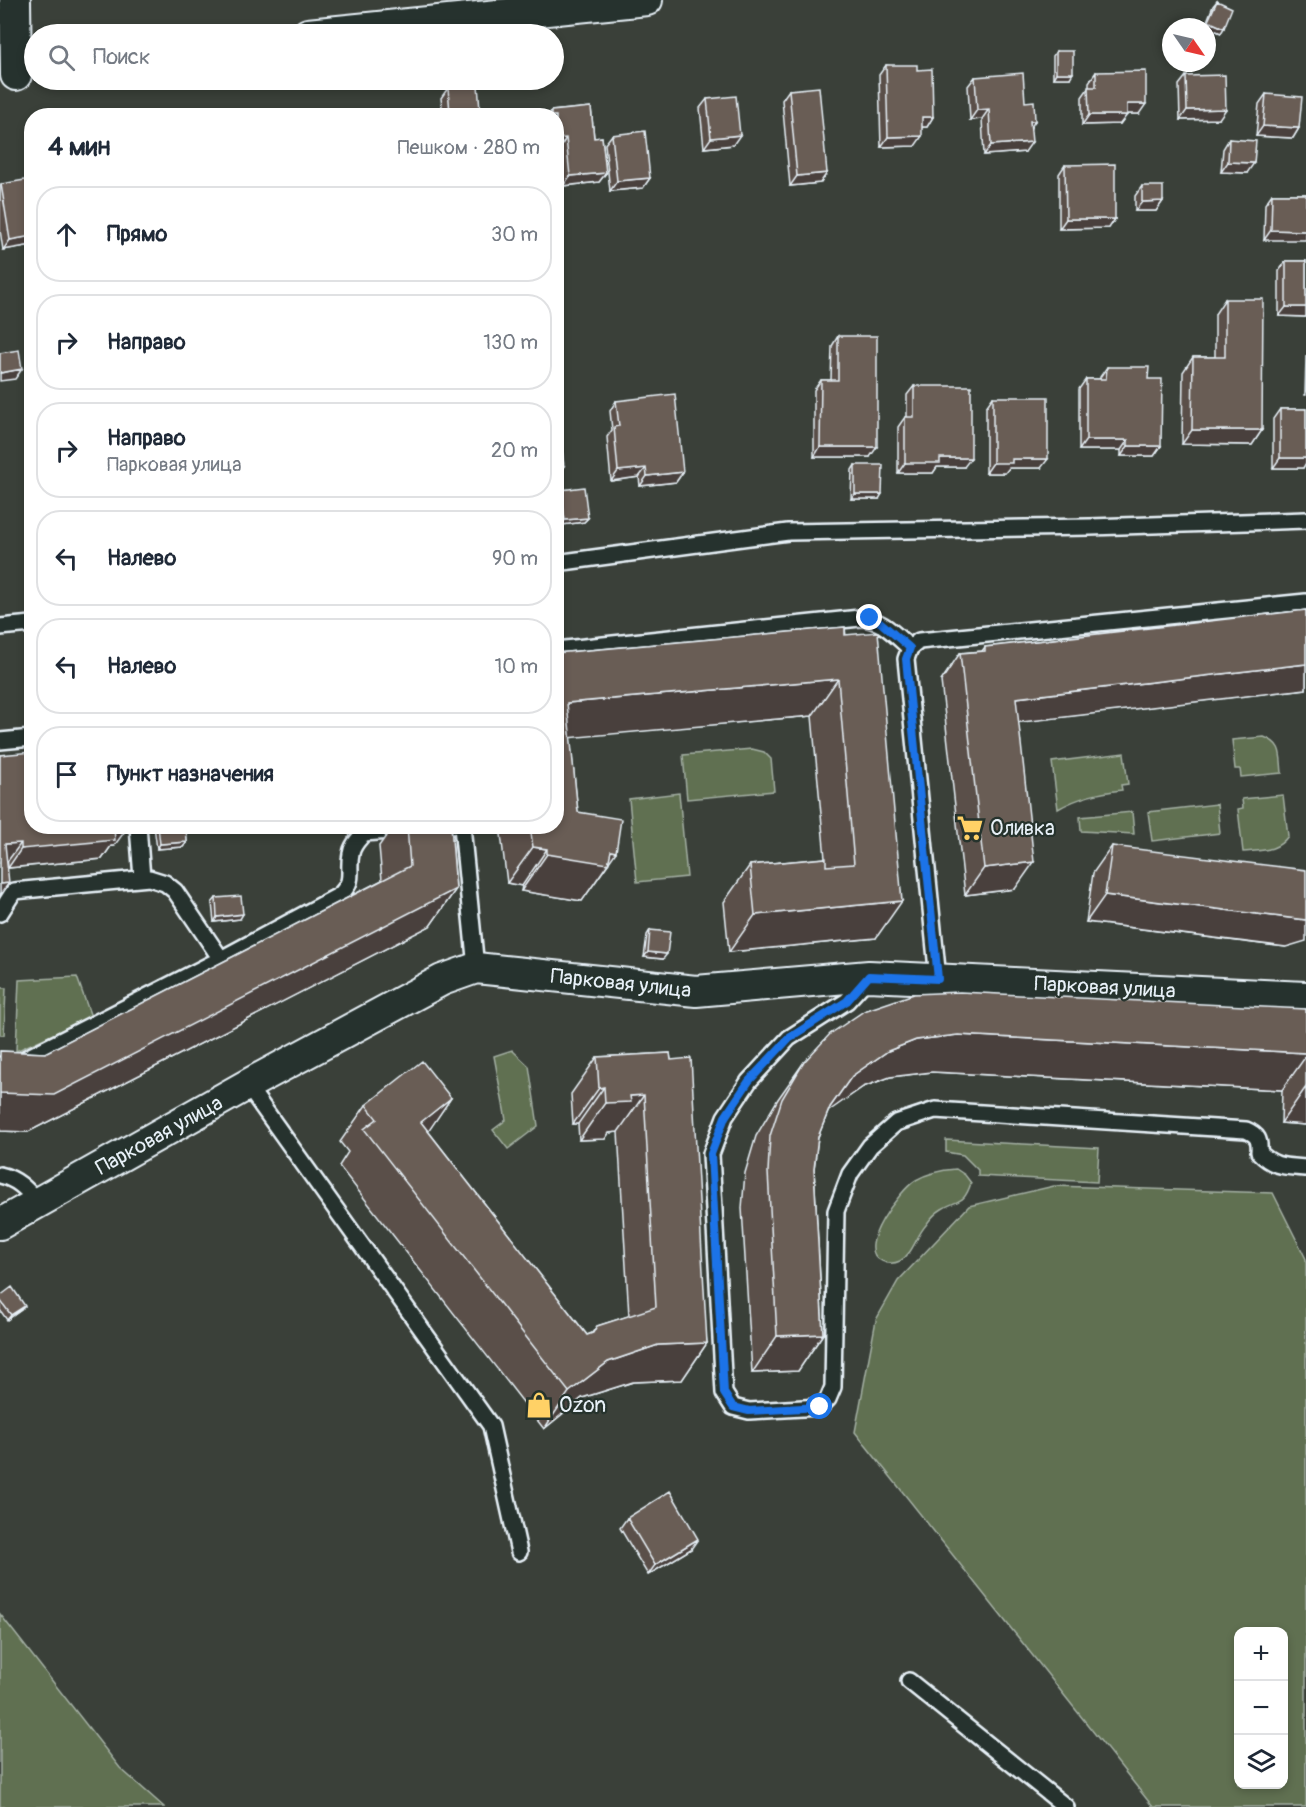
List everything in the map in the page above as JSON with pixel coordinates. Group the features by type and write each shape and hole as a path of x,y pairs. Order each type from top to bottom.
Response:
{"street":[{"path":"15,0 17,75"},
{"path":"408,24 647,0"},
{"name":"Парковая улица","path":"0,1224 247,1085 442,980 476,968 696,992 869,976 1306,997"}],"lane":[{"path":"564,562 788,532 1090,527 1306,520"},
{"path":"938,979 906,659 910,648 919,641 1306,602"},
{"path":"564,649 860,618 870,618 880,622 910,648"},
{"path":"0,627 24,625"},
{"path":"0,741 24,739"},
{"path":"139,834 142,878"},
{"path":"0,1065 13,1065 221,959 340,895 348,887 351,878 351,853 356,841 363,834"},
{"path":"463,834 476,968"},
{"path":"0,913 14,891 149,878 165,883 175,891 221,959"},
{"path":"869,976 847,1001 789,1038 749,1081 725,1117 711,1154 724,1393 733,1407 749,1411 820,1407 828,1399 833,1387 836,1211 850,1174 870,1146 896,1124 935,1110 1246,1130 1255,1134 1260,1142 1259,1152 1269,1162 1281,1166 1306,1168"},
{"path":"247,1085 491,1426 519,1552"},
{"path":"0,1175 20,1183 39,1203"},
{"path":"909,1681 1066,1807"}],"green space":[{"path":"1264,737 1278,747 1282,773 1241,777 1240,769 1235,769 1232,740"},
{"path":"752,749 764,752 771,759 774,791 687,799 683,755"},
{"path":"1124,753 1128,784 1121,785 1122,790 1089,796 1058,809 1052,762"},
{"path":"679,793 687,877 637,882 629,799"},
{"path":"1283,795 1288,836 1274,848 1243,852 1238,809 1243,808 1242,799"},
{"path":"1217,804 1220,833 1152,841 1148,812"},
{"path":"1132,812 1134,834 1081,831 1080,817"},
{"path":"77,977 91,1017 16,1051 19,980"},
{"path":"0,988 6,988 4,1035 0,1035"},
{"path":"512,1050 529,1066 538,1126 508,1149 493,1130 506,1120 494,1056"},
{"path":"946,1140 1099,1148 1097,1182 978,1176 978,1170 963,1155 946,1152"},
{"path":"956,1169 971,1183 966,1195 934,1216 908,1254 900,1261 886,1263 875,1255 873,1245 876,1233 882,1220 900,1195 916,1180 940,1171"},
{"path":"1054,1186 1273,1193 1306,1259 1306,1807 1153,1807 855,1432 876,1320 898,1281 969,1206"},
{"path":"0,1614 120,1768 164,1807 0,1807"}],"building":[{"path":"1217,1 1232,8 1224,28 1216,24 1216,18 1209,18"},
{"path":"1056,51 1073,51 1073,73 1056,73"},
{"path":"886,65 917,65 917,70 932,69 933,117 922,117 922,136 888,137"},
{"path":"1146,71 1146,104 1127,104 1127,115 1089,115 1088,87 1096,87 1096,72"},
{"path":"1023,73 1025,102 1034,101 1035,121 1030,121 1032,142 991,145 989,109 977,110 975,77"},
{"path":"1225,75 1226,109 1187,110 1186,76"},
{"path":"819,87 827,173 797,176 789,90"},
{"path":"448,90 478,90 480,108 450,108"},
{"path":"1266,94 1302,97 1299,128 1263,126"},
{"path":"736,96 740,135 711,138 707,99"},
{"path":"591,107 594,138 602,137 606,173 570,176 566,138 564,138 564,110"},
{"path":"645,131 650,178 617,181 612,135"},
{"path":"1229,139 1256,141 1254,163 1228,162"},
{"path":"1115,164 1115,219 1066,219 1065,165"},
{"path":"24,180 24,237 10,240 1,184"},
{"path":"1142,186 1163,186 1163,201 1142,202"},
{"path":"1272,194 1306,194 1306,231 1271,230"},
{"path":"1286,261 1306,261 1306,307 1286,307"},
{"path":"1225,299 1263,299 1262,430 1192,430 1193,357 1225,357"},
{"path":"838,336 877,336 877,447 820,447 821,380 838,380"},
{"path":"19,350 22,369 0,373 0,353"},
{"path":"1107,367 1149,367 1148,379 1162,379 1161,446 1128,446 1128,440 1086,440 1086,379 1106,379"},
{"path":"914,386 971,386 971,458 940,458 940,463 905,463 905,417 914,417"},
{"path":"675,394 683,472 647,476 646,468 618,471 614,427 619,426 616,401"},
{"path":"993,397 1048,397 1048,459 1012,459 1012,463 993,463"},
{"path":"1280,409 1306,409 1306,458 1280,458"},
{"path":"855,465 883,465 882,494 855,494"},
{"path":"584,487 588,518 565,520 564,490"},
{"path":"1306,610 1306,664 1016,698 1034,862 984,868 960,653 985,651 985,647"},
{"path":"845,627 845,635 878,632 902,901 755,915 750,865 826,858 826,866 854,864 838,679 567,703 578,812 621,819 616,852 611,851 608,864 547,854 547,849 533,847 531,834 564,834 564,652"},
{"path":"24,753 24,834 114,834 115,840 21,849 21,843 5,844 9,883 0,884 0,755"},
{"path":"159,834 186,834 187,842 160,844"},
{"path":"408,834 452,834 456,889 54,1095 0,1093 0,1051 45,1053 410,866"},
{"path":"1112,846 1306,870 1306,920 1105,895"},
{"path":"241,896 243,914 217,917 216,898"},
{"path":"650,930 670,932 667,954 648,952"},
{"path":"960,992 1306,1009 1306,1053 958,1035 916,1040 888,1051 852,1076 830,1107 818,1137 814,1169 823,1334 777,1336 768,1172 770,1136 782,1099 804,1062 830,1034 864,1011 914,994"},
{"path":"670,1053 671,1060 691,1058 707,1343 658,1345 608,1362 569,1392 364,1129 377,1119 366,1105 422,1061 451,1098 421,1122 587,1335 593,1333 597,1326 656,1307 644,1095 630,1096 631,1102 605,1103 604,1087 599,1088 597,1057"},
{"path":"12,1287 25,1306 11,1315 0,1300 0,1296"},
{"path":"670,1491 698,1539 655,1565 627,1518"}],"place":[{"name":"Оливка","path":"970,828"},
{"name":"Ozon","path":"539,1405"}],"route":[{"path":"820,1407 749,1411 733,1407 724,1393 711,1154 725,1117 749,1081 789,1038 847,1001 869,976 938,979 906,659 910,648 880,622 870,618"}]}
